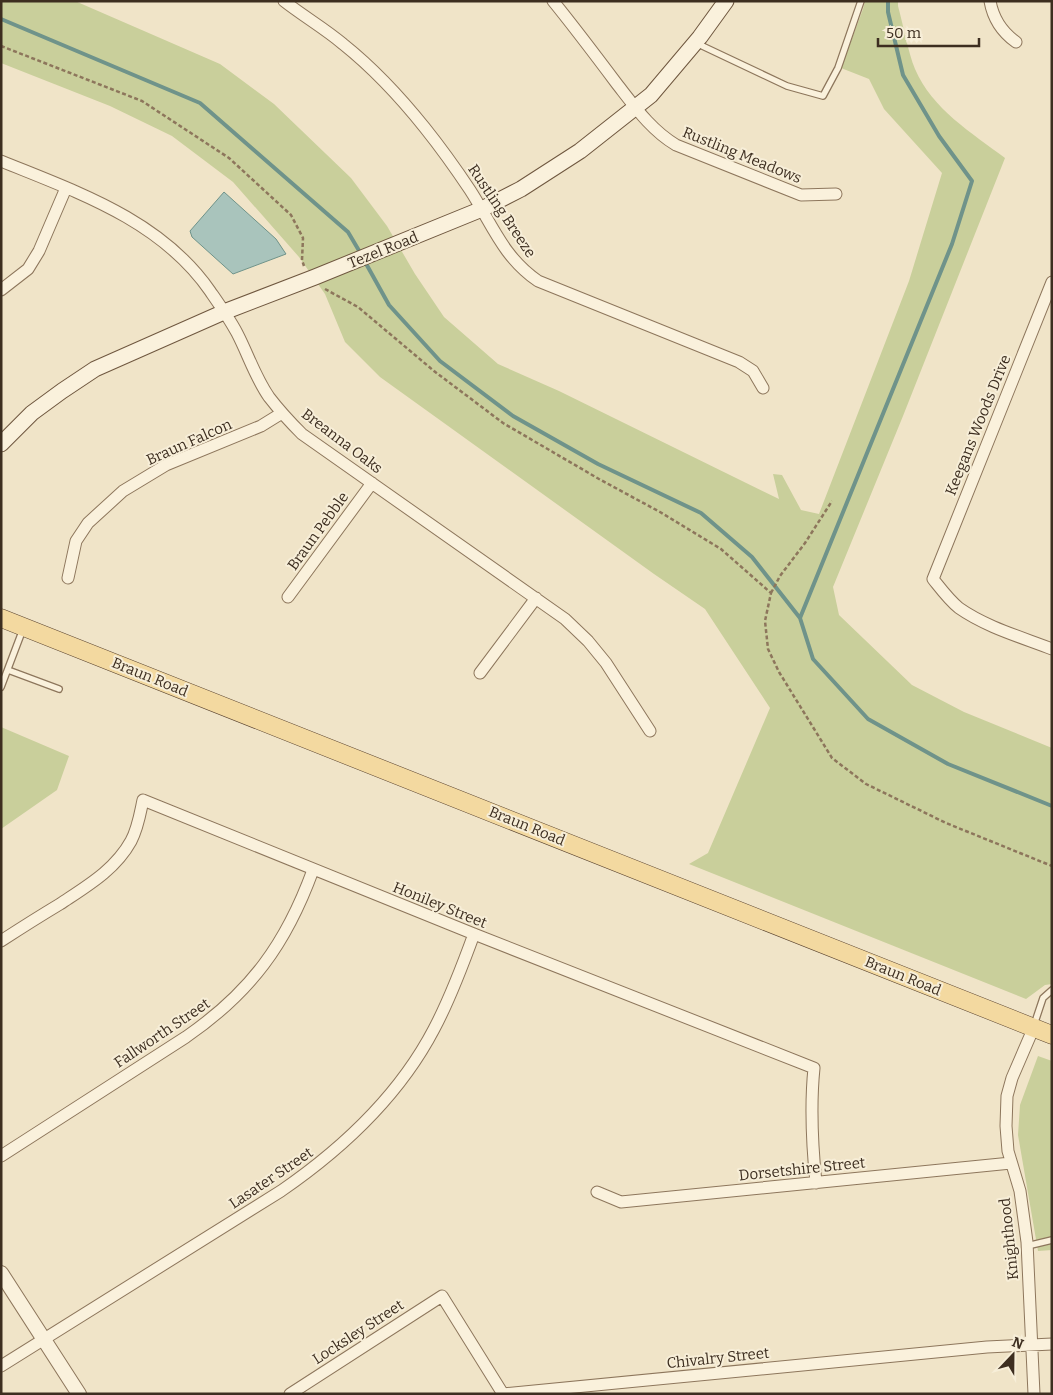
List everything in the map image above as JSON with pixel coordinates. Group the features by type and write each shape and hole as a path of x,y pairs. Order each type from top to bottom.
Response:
{"main road":[{"name":"Tezel Road","path":"1,444 32,414 95,369 224,312 482,209 521,189 580,151 651,95 695,43 726,1"},
{"name":"Braun Road","path":"1,618 1052,1035"}],"street":[{"name":"Rustling Meadows","path":"553,1 635,108 657,132 676,145 801,195 836,194"},
{"path":"990,1 994,17 1009,37 1016,42"},
{"name":"Rustling Breeze","path":"287,2 345,45 374,72 425,128 459,174 511,257 523,270 538,281 739,362 753,371 763,388"},
{"name":"Breanna Oaks","path":"1,161 100,202 134,221 166,245 197,273 237,332 256,376 282,413 302,434 565,619 588,641 606,663 650,732"},
{"path":"1,290 28,269 32,263 66,188"},
{"name":"Keegans Woods Drive","path":"1051,282 933,579 950,599 971,615 1052,649"},
{"name":"Braun Falcon","path":"68,578 76,541 88,523 123,491 166,465 261,426 282,413"},
{"name":"Braun Pebble","path":"288,597 372,483"},
{"path":"480,673 536,598"},
{"name":"Honiley Street","path":"1,941 91,884 108,870 132,840 143,800 313,870 814,1068 810,1102 816,1183"},
{"name":"Fallworth Street","path":"1,1156 186,1037 230,1003 262,968 288,928 302,900 313,870"},
{"name":"Lasater Street","path":"1,1366 281,1191 307,1174 344,1143 378,1109 408,1071 434,1031 456,985 474,934"},
{"name":"Knighthood","path":"1034,1027 1012,1078 1007,1096 1006,1126 1008,1151 1020,1191 1027,1246 1034,1394"},
{"name":"Dorsetshire Street","path":"597,1192 621,1202 1011,1163"},
{"path":"1,1274 78,1394"},
{"name":"Chivalry Street","path":"442,1296 502,1394 987,1347 1052,1344"},
{"name":"Locksley Street","path":"290,1394 442,1296"}],"lane":[{"path":"695,43 787,86 823,96 838,68 861,1"},
{"path":"1,687 24,627"},
{"path":"8,670 59,689"},
{"path":"1034,1027 1043,998 1052,990"},
{"path":"1027,1246 1052,1240"}],"path":[{"path":"1,46 142,101 230,158 291,215 303,238 302,260 312,278 358,306 434,371 503,423 660,512 721,549 771,593"},
{"path":"832,501 805,543 780,576 771,593 765,621 768,649 779,672 832,758 866,784 946,823 1052,866"}],"green space":[{"path":"1,1 75,1 220,64 274,104 351,178 387,226 415,274 444,317 498,364 559,391 779,499 773,474 782,475 801,510 819,514 909,281 942,173 884,109 869,79 841,68 865,1 898,1 910,55 922,83 942,108 954,119 1005,158 833,587 839,615 912,685 964,712 1052,748 1052,984 1045,985 1026,999 689,864 708,853 770,708 705,609 380,377 345,342 325,294 299,257 233,182 172,136 110,106 1,63"},
{"path":"1,727 69,756 57,790 1,829"},
{"path":"1038,1056 1052,1061 1052,1250 1038,1251 1018,1135 1020,1105"}],"water":[{"path":"224,192 276,239 286,254 233,274 192,237 190,231"}],"waterway":[{"path":"800,618 952,244 972,181 939,136 903,75 888,12 888,1"},
{"path":"1,19 200,103 348,232 361,254"},
{"path":"364,260 389,305 440,361 513,416 598,464 701,513 752,557 800,618 813,659 868,719 948,764 1052,806"}]}
